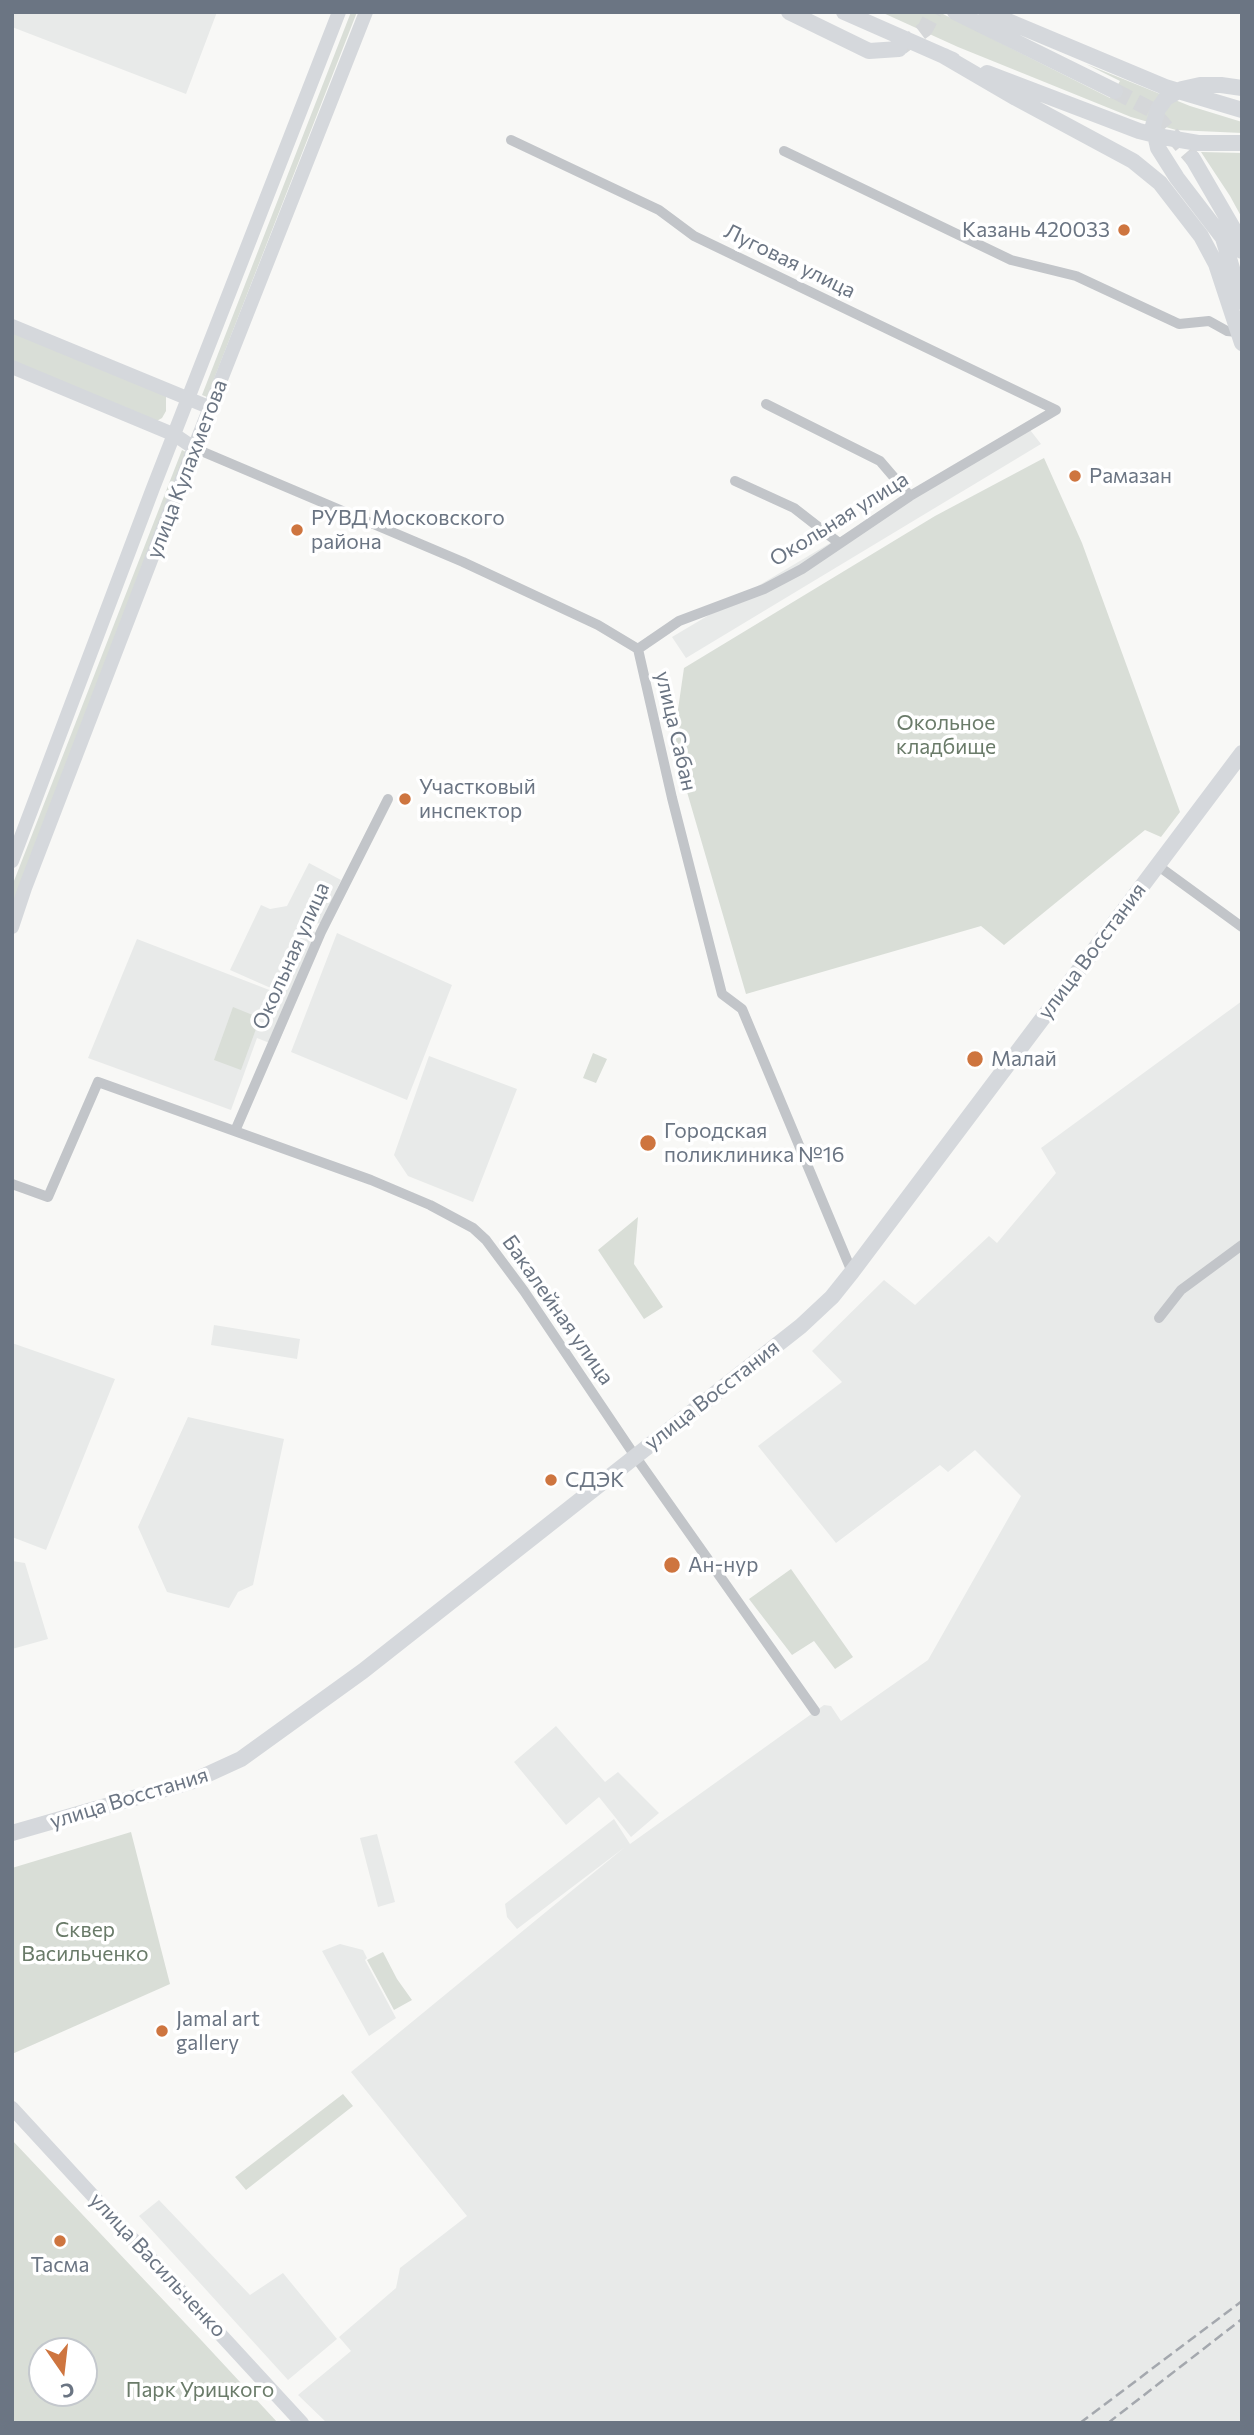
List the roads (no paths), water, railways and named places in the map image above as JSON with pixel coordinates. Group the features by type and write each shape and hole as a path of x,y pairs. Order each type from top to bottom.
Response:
{"main road":[{"name":"улица Кулахметова","path":"12,861 339,12"},
{"name":"улица Кулахметова","path":"12,927 194,448 366,12"},
{"path":"789,12 869,51 899,48"},
{"path":"844,12 944,56 1163,138 1198,143 1242,143"},
{"path":"955,12 1115,90"},
{"path":"986,12 1165,88 1242,110"},
{"path":"944,56 1133,161 1160,183 1201,236 1216,264 1239,337"},
{"path":"1242,88 1200,85 1182,89 1166,98 1158,109 1153,126 1158,148 1177,178 1223,238 1242,302"},
{"path":"1193,159 1233,228 1242,250"},
{"path":"12,326 211,408"},
{"path":"12,367 174,435 194,448"},
{"name":"улица Восстания","path":"12,1833 194,1782 241,1759 363,1671 800,1327 832,1297 852,1272 1242,753"},
{"name":"улица Васильченко","path":"12,2108 302,2423"}],"street":[{"name":"Луговая улица","path":"511,140 659,210 694,236 1056,410"},
{"path":"785,151 1012,260 1076,276 1179,324 1209,321 1239,337"},
{"path":"766,404 880,461 910,496"},
{"name":"Окольная улица","path":"638,649 679,621 764,589 802,569 910,496 1056,410"},
{"name":"улица Сабан","path":"194,448 463,562 598,625 638,649 672,798 722,994 742,1010 852,1272"},
{"path":"735,481 794,508 839,543"},
{"name":"Окольная улица","path":"235,1131 321,932 388,799"},
{"path":"1157,865 1242,927"},
{"name":"Бакалейная улица","path":"12,1184 48,1197 98,1082 372,1180 430,1205 473,1228 486,1240 524,1292 635,1456 815,1711"},
{"path":"1159,1318 1181,1290 1242,1245"}],"tunnel":[{"path":"901,47 925,29 934,12"},
{"path":"1115,91 1150,109 1193,159"}],"railway":[{"path":"1080,2423 1242,2301"},
{"path":"1108,2423 1242,2319"}],"place":[{"name":"Казань 420033","path":"1124,230"},
{"name":"Рамазан","path":"1075,476"},
{"name":"РУВД Московского района","path":"297,530"},
{"name":"Участковый инспектор","path":"405,799"},
{"name":"Малай","path":"975,1059"},
{"name":"Городская поликлиника №16","path":"648,1143"},
{"name":"СДЭК","path":"551,1480"},
{"name":"Ан-нур","path":"672,1565"},
{"name":"Jamal art gallery","path":"162,2031"},
{"name":"Тасма","path":"60,2241"}],"park label":[{"name":"Окольное кладбище","path":"946,735"},
{"name":"Сквер Васильченко","path":"85,1942"},
{"name":"Парк Урицкого","path":"200,2390"}]}
